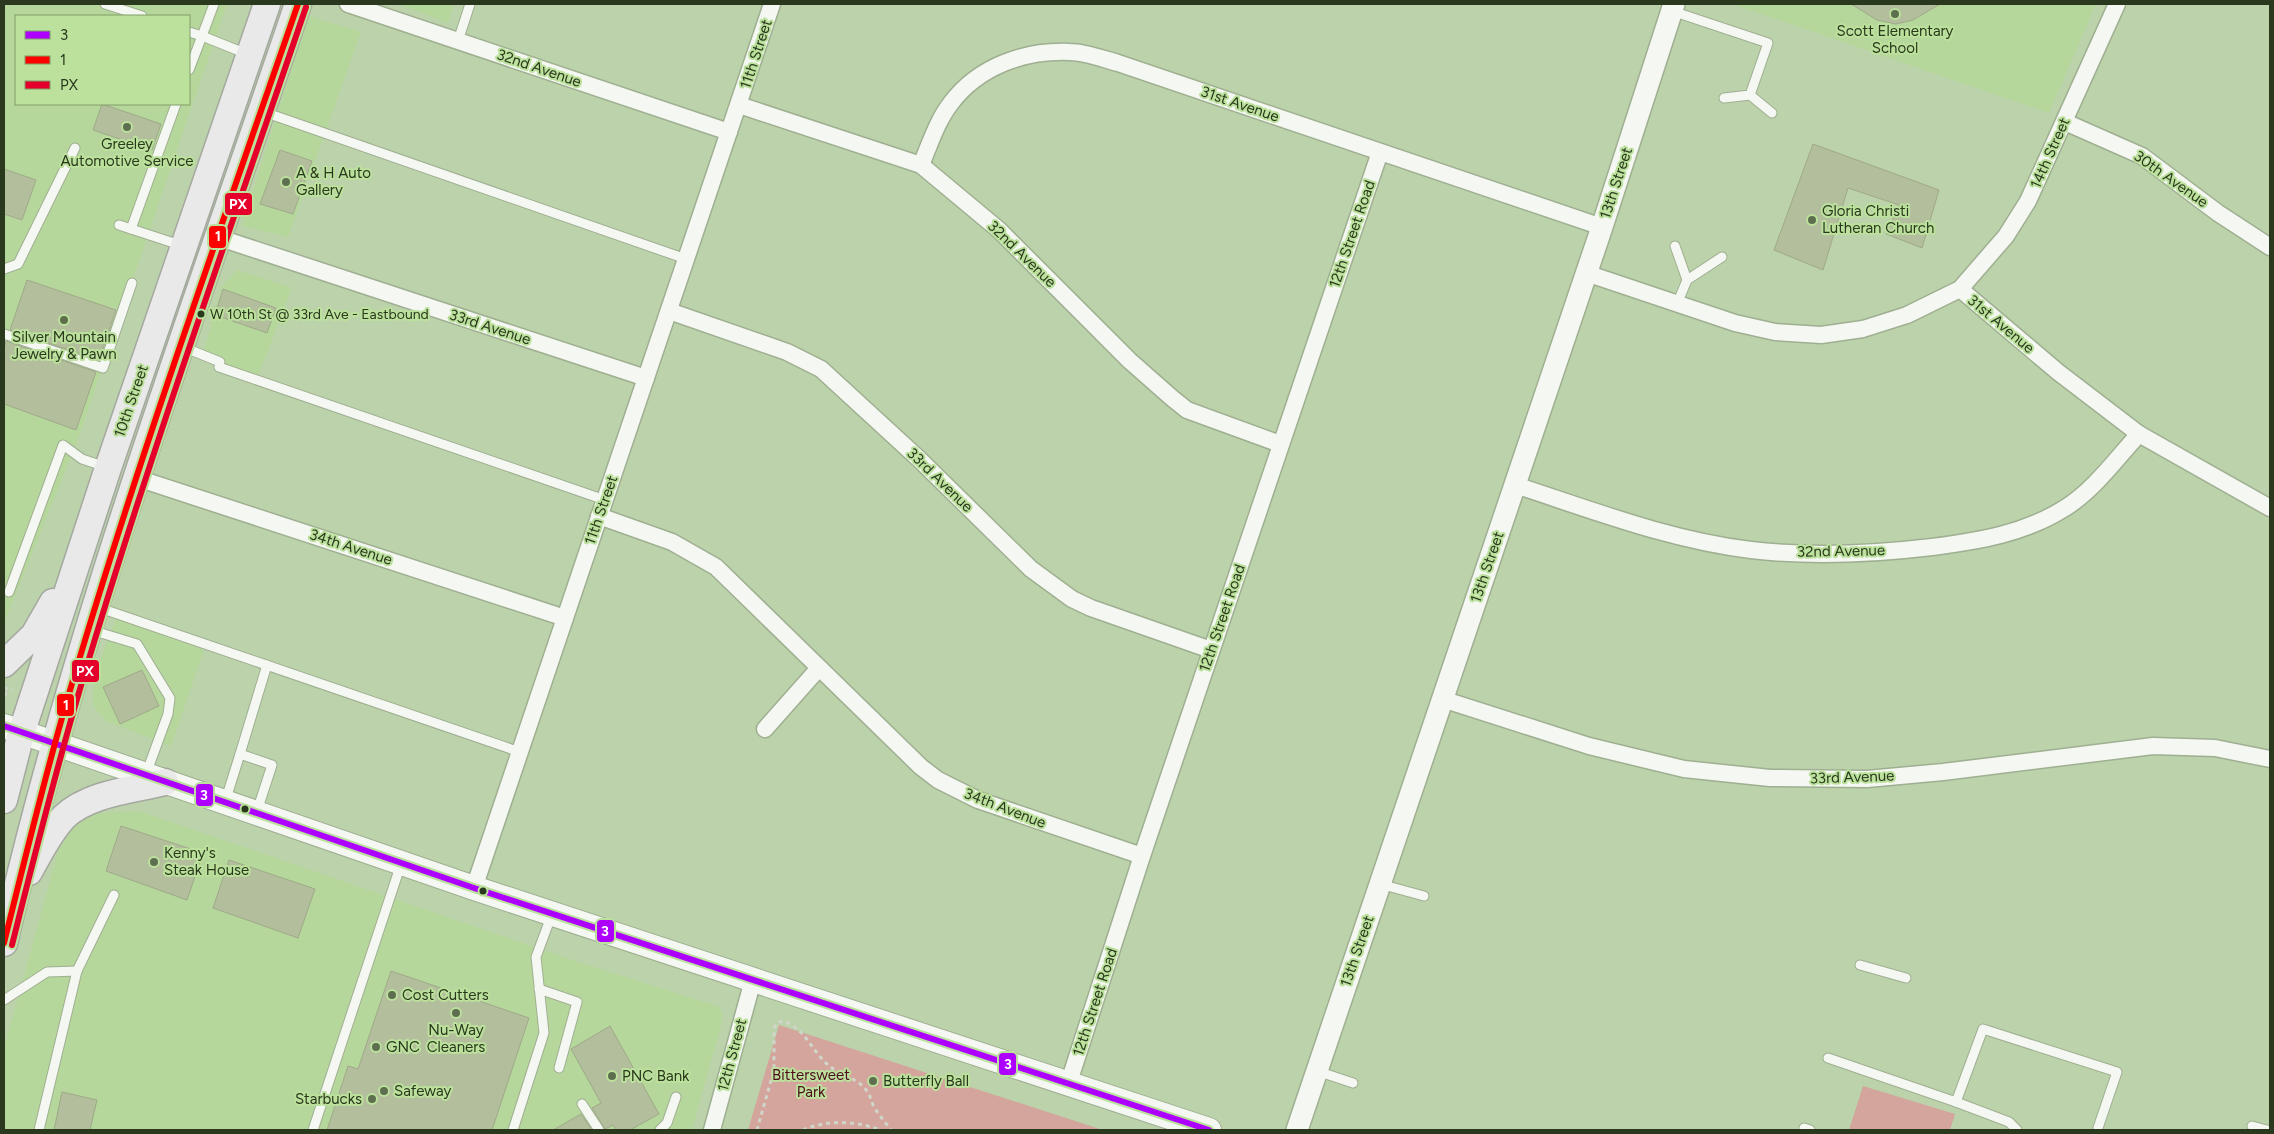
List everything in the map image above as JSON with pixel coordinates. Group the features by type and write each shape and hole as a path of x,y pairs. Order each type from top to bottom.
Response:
{"main road":[{"name":"10th Street","path":"4,800 12,730 80,556 108,468 267,4"},
{"name":"10th Street","path":"4,943 53,744 92,618 137,478 298,4"},
{"path":"220,238 211,217 211,201 231,132 232,104"},
{"path":"170,381 167,353 194,262 184,246"},
{"path":"5,676 34,635 80,556"},
{"path":"12,730 474,888 1209,1130"},
{"path":"13,904 43,847 65,817 90,800 155,779"}],"street":[{"name":"32nd Avenue","path":"348,4 729,132"},
{"name":"11th Street","path":"474,888 772,4"},
{"name":"14th Street","path":"1960,289 2006,236 2028,201 2117,4"},
{"name":"13th Street","path":"1297,1130 1602,227 1673,7"},
{"name":"31st Avenue","path":"921,165 937,126 950,104 978,77 1004,62 1024,56 1070,52 1118,63 1602,227"},
{"name":"32nd Avenue","path":"739,105 921,165 998,230 1130,361 1172,398 1188,410 1280,444"},
{"name":"30th Avenue","path":"2065,122 2142,156 2218,213 2270,247"},
{"name":"12th Street Road","path":"1068,1085 1142,856 1380,152"},
{"name":"33rd Avenue","path":"220,238 646,378"},
{"name":"31st Avenue","path":"1586,273 1735,323 1775,332 1821,335 1863,329 1907,316 1960,289 2058,372 2140,434 2270,508"},
{"name":"33rd Avenue","path":"668,311 788,352 821,369 919,459 1031,568 1072,599 1090,608 1211,650"},
{"name":"32nd Avenue","path":"1514,485 1643,527 1694,540 1751,550 1814,554 1906,550 1974,542 2027,528 2080,498 2140,434"},
{"name":"34th Avenue","path":"137,478 565,618"},
{"name":"34th Avenue","path":"599,516 672,542 716,567 921,767 938,780 978,800 1142,856"},
{"path":"766,729 819,668"},
{"name":"33rd Avenue","path":"1442,699 1589,746 1684,768 1770,778 1886,777 2153,746 2215,748 2270,759"},
{"name":"12th Street","path":"712,1130 753,980"}],"lane":[{"path":"105,4 139,15"},
{"path":"190,67 214,4"},
{"path":"458,41 470,4"},
{"path":"1673,7 1768,43 1750,94"},
{"path":"190,32 249,55"},
{"path":"1724,98 1750,94 1772,113"},
{"path":"131,229 176,105"},
{"path":"262,111 686,259"},
{"path":"4,269 18,264 75,148"},
{"path":"119,225 184,246"},
{"path":"1675,246 1687,280"},
{"path":"1677,304 1687,280 1722,257"},
{"path":"4,334 103,368 132,283"},
{"path":"182,346 219,364 605,500"},
{"path":"9,592 63,445 82,459 108,468"},
{"path":"92,618 267,665 520,752"},
{"path":"92,618 137,644 170,698 155,779"},
{"path":"225,803 267,665"},
{"path":"240,754 272,765 256,814"},
{"path":"314,1130 401,863"},
{"path":"1380,884 1424,896"},
{"path":"39,1130 77,972 114,894"},
{"path":"513,1130 544,1032 536,957 552,914"},
{"path":"1860,965 1906,978"},
{"path":"4,1000 47,972 77,972"},
{"path":"539,989 576,1002 559,1068"},
{"path":"1956,1102 1983,1029 2117,1072 2098,1128"},
{"path":"1828,1058 2009,1122 2017,1130"},
{"path":"1317,1071 1353,1083"},
{"path":"660,1130 667,1123 676,1097"},
{"path":"582,1104 599,1130"},
{"path":"2252,1126 2267,1130"}],"path":[{"path":"5,676 5,696"},
{"path":"757,1130 774,1070 774,1028 777,1023 783,1021 789,1023 812,1043 821,1058 832,1068 860,1084 868,1091 874,1106 891,1130"},
{"path":"803,1130 816,1125 840,1122 860,1124 881,1130"}],"shaded area":[{"path":"4,4 227,4 77,442 4,623"},
{"path":"399,4 454,4 448,23"},
{"path":"1732,4 2096,4 2049,113"},
{"path":"308,16 361,32 288,237 242,226"},
{"path":"237,270 292,288 258,376 202,358 222,286"},
{"path":"118,614 206,644 171,746 106,721 93,706 93,688 99,663"},
{"path":"139,811 572,960 720,1007 723,1018 692,1130 4,1130 4,1049 58,851 74,826 97,813"}],"green space":[{"name":"Bittersweet Park","path":"779,1025 1103,1130 748,1130"},
{"path":"1863,1086 1955,1114 1950,1130 1849,1130"}],"building":[{"name":"Scott Elementary School","path":"1851,4 1940,4 1913,20 1896,24 1877,20"},
{"name":"Greeley Automotive Service","path":"102,105 161,124 152,150 93,130"},
{"name":"Gloria Christi Lutheran Church","path":"1813,144 1939,190 1922,248 1886,234 1899,205 1848,188 1823,270 1774,250"},
{"name":"A & H Auto Gallery","path":"280,150 312,161 293,214 260,204"},
{"path":"4,169 36,180 22,220 4,214"},
{"name":"Silver Mountain Jewelry & Pawn","path":"27,280 116,310 99,360 10,330"},
{"path":"223,289 276,308 267,333 215,315"},
{"path":"6,341 96,372 76,430 4,404 4,349"},
{"path":"142,670 159,706 120,724 103,687"},
{"name":"Kenny's Steak House","path":"121,826 203,853 187,900 106,871"},
{"path":"229,860 315,889 298,938 213,908"},
{"path":"391,971 529,1018 492,1130 327,1130 348,1066 358,1069"},
{"name":"PNC Bank","path":"610,1026 659,1114 630,1130 616,1130 613,1125 605,1129 592,1108 601,1103 571,1049"},
{"path":"62,1092 97,1100 90,1130 54,1130"},
{"path":"581,1114 592,1130 553,1130"}],"transit line":[{"name":"1","path":"4,943 49,763 92,616 178,352 298,4"},
{"name":"PX","path":"12,945 58,765 101,618 187,355 306,7"},
{"name":"3","path":"4,726 474,888 1209,1130"}],"place":[{"name":"Scott Elementary School","path":"1895,14"},
{"name":"Greeley Automotive Service","path":"127,127"},
{"name":"A & H Auto Gallery","path":"286,182"},
{"name":"Gloria Christi Lutheran Church","path":"1812,220"},
{"name":"W 10th St @ 33rd Ave - Eastbound","path":"201,314"},
{"name":"Silver Mountain Jewelry & Pawn","path":"64,320"},
{"name":"Kenny's Steak House","path":"154,862"},
{"name":"Cost Cutters","path":"392,995"},
{"name":"Nu-Way Cleaners","path":"456,1013"},
{"name":"GNC","path":"376,1047"},
{"name":"PNC Bank","path":"612,1076"},
{"name":"Butterfly Ball","path":"873,1081"},
{"name":"Safeway","path":"384,1091"},
{"name":"Starbucks","path":"372,1099"}]}
